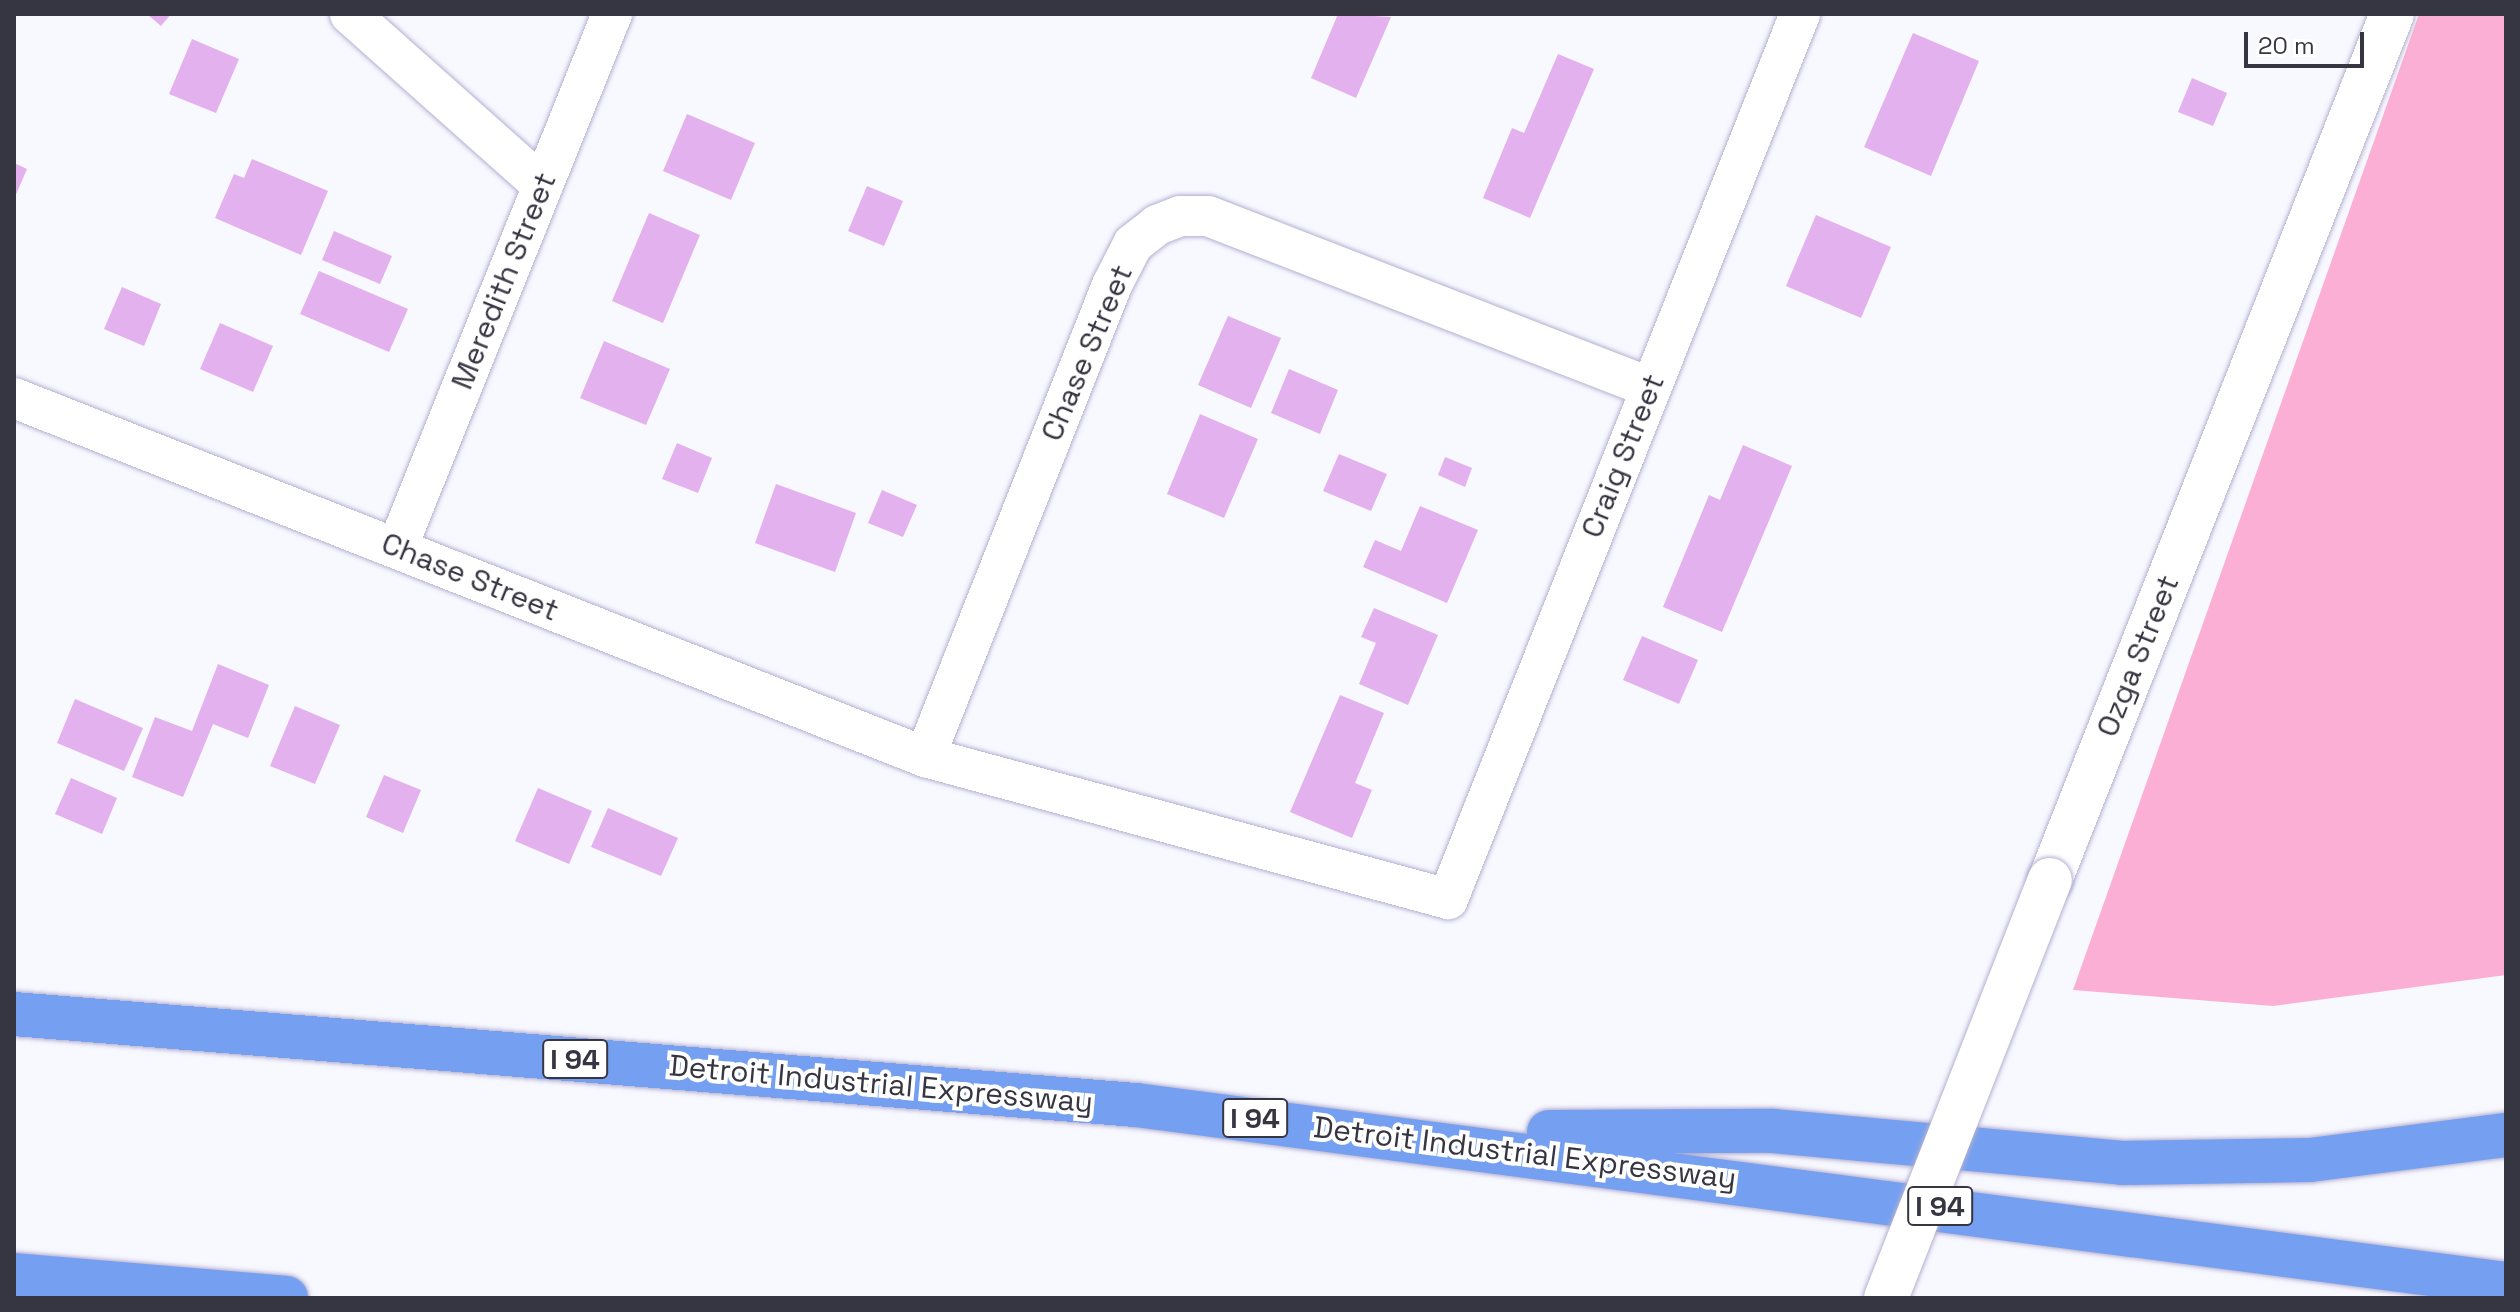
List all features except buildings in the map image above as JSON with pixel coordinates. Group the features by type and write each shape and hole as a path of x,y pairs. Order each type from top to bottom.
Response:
{"highway":[{"name":"Detroit Industrial Expressway","path":"14,1014 1136,1105 1374,1132 2506,1284"},
{"path":"1374,1132 1773,1131 2123,1163 2310,1160 2506,1135"},
{"path":"14,1275 286,1298"}],"street":[{"path":"350,14 542,185"},
{"name":"Meredith Street","path":"397,548 612,14"},
{"name":"Craig Street","path":"1448,899 1800,14"},
{"name":"Ozga Street","path":"1886,1298 2392,14"},
{"name":"Chase Street","path":"925,757 1112,285 1133,244 1157,225 1180,216 1208,216 1650,387"},
{"name":"Chase Street","path":"14,398 925,757 1448,899"}],"shaded area":[{"path":"2419,14 2506,14 2506,975 2273,1006 2073,990"}]}
